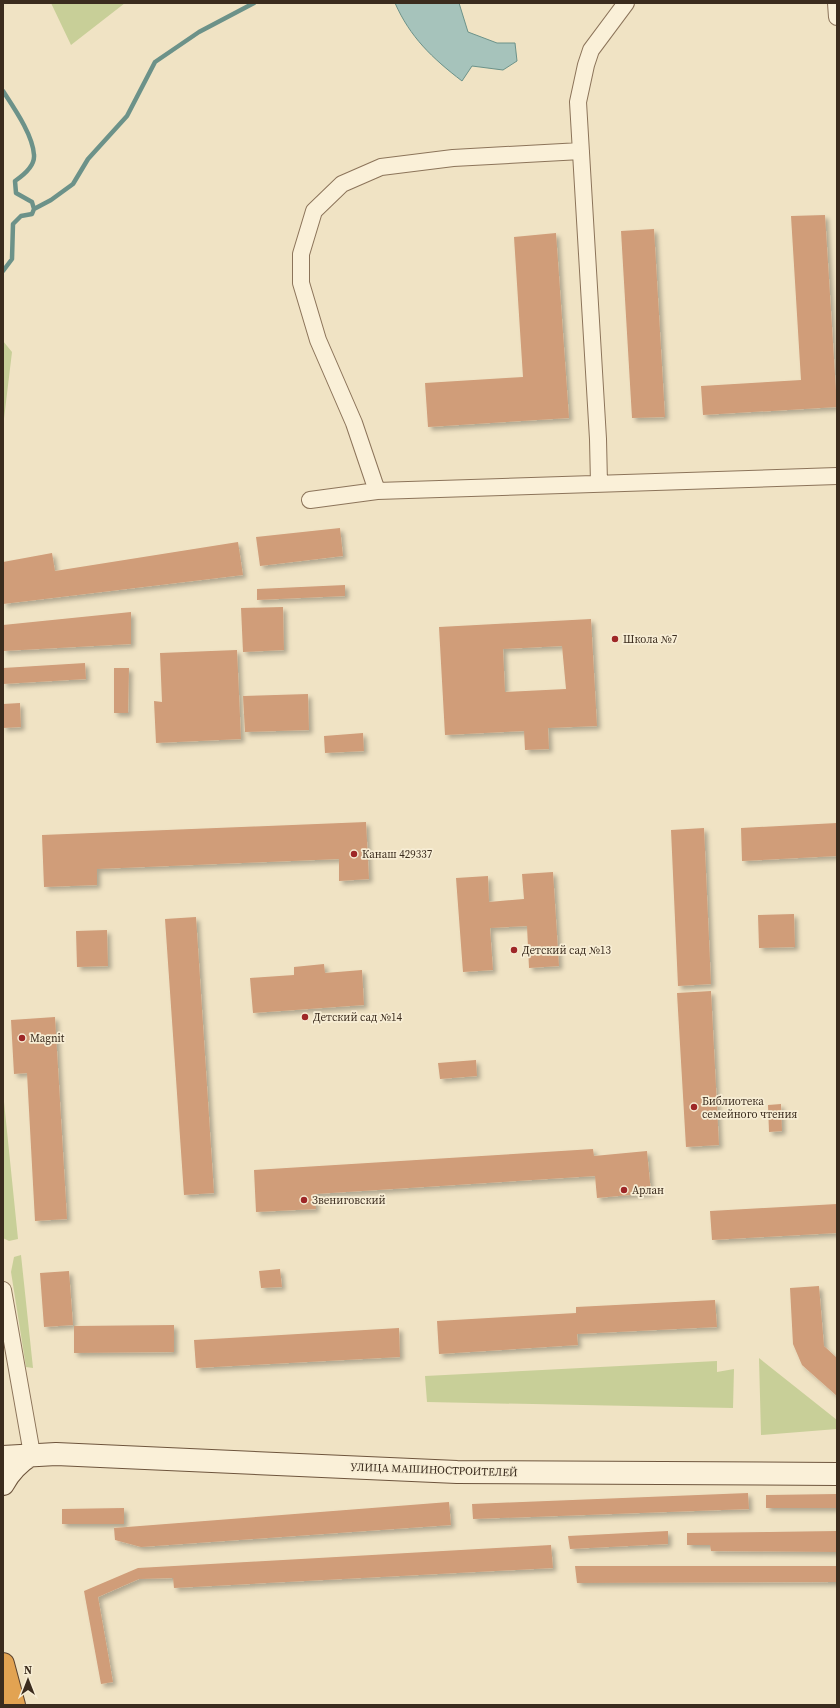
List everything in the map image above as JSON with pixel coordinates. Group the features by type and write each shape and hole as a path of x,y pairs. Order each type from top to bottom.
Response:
{"highway":[{"path":"3,1664 14,1705"}],"main road":[{"path":"3,1445 32,1454"},
{"path":"3,1484 13,1468 32,1454"},
{"name":"УЛИЦА МАШИНОСТРОИТЕЛЕЙ","path":"3,1457 32,1454 457,1472 837,1474"}],"street":[{"path":"599,484 598,439 578,102 590,50 626,3"},
{"path":"836,3 837,16"},
{"path":"378,491 354,423 318,340 301,283 301,254 314,211 342,184 381,167 453,158 580,150"},
{"path":"310,500 378,491 837,476"},
{"path":"3,1290 32,1454"}],"green space":[{"path":"51,3 125,3 71,45"},
{"path":"3,341 12,352 3,427"},
{"path":"3,1092 18,1239 9,1241 3,1238"},
{"path":"21,1255 33,1368 26,1367 11,1272 14,1257"},
{"path":"759,1358 837,1420 837,1429 761,1435"},
{"path":"717,1361 717,1372 734,1369 733,1408 427,1402 425,1376"}],"water":[{"path":"395,3 459,3 468,32 497,43 515,43 517,61 503,70 472,66 462,81 441,64 415,37"}],"building":[{"path":"825,215 837,407 703,415 701,386 801,380 791,216"},
{"path":"654,229 665,417 632,418 621,231"},
{"path":"556,233 569,418 428,427 425,383 523,377 514,237"},
{"path":"340,528 343,556 260,566 256,537"},
{"path":"238,542 243,575 3,604 3,562 52,553 55,571"},
{"path":"345,585 345,596 257,600 257,589"},
{"path":"283,607 284,650 243,652 241,608"},
{"path":"131,612 131,644 3,651 3,625"},
{"path":"591,619 597,726 548,728 549,749 525,750 524,731 445,735 439,627","holes":["562,646 566,689 505,692 503,649"]},
{"path":"237,650 241,739 156,743 154,701 162,702 160,653"},
{"path":"85,663 86,679 3,684 3,668"},
{"path":"114,668 129,668 128,713 114,713"},
{"path":"308,694 309,730 245,732 243,696"},
{"path":"20,703 21,727 3,728 3,704"},
{"path":"363,733 364,751 325,753 324,736"},
{"path":"366,822 369,879 339,881 339,859 97,869 97,885 44,887 42,835"},
{"path":"837,823 837,856 742,861 741,828"},
{"path":"704,828 711,984 678,986 671,830"},
{"path":"553,872 559,966 529,968 527,926 490,928 493,970 463,972 456,878 488,876 489,902 524,899 522,874"},
{"path":"794,914 795,947 759,948 758,915"},
{"path":"196,917 214,1193 184,1195 165,919"},
{"path":"107,930 108,966 77,967 76,931"},
{"path":"324,964 325,973 362,970 364,1005 253,1013 250,978 294,975 294,967"},
{"path":"711,991 719,1145 686,1147 677,993"},
{"path":"55,1017 67,1219 35,1221 27,1073 14,1074 11,1020"},
{"path":"476,1060 477,1076 440,1079 438,1063"},
{"path":"781,1104 782,1131 769,1132 768,1105"},
{"path":"593,1149 594,1156 647,1151 651,1193 597,1198 595,1176 315,1194 316,1209 256,1212 254,1170"},
{"path":"837,1204 837,1233 712,1240 710,1211"},
{"path":"280,1269 282,1287 261,1288 259,1271"},
{"path":"69,1271 73,1325 44,1327 40,1273"},
{"path":"819,1286 824,1346 837,1358 837,1396 802,1365 793,1344 790,1288"},
{"path":"715,1300 717,1327 577,1334 578,1345 439,1354 437,1321 576,1313 576,1307"},
{"path":"174,1325 174,1352 74,1353 74,1326"},
{"path":"399,1328 400,1357 196,1368 194,1340"},
{"path":"748,1493 749,1509 473,1519 472,1504"},
{"path":"837,1494 837,1508 766,1508 766,1495"},
{"path":"449,1502 451,1525 141,1547 115,1540 114,1528"},
{"path":"124,1508 124,1524 62,1524 62,1509"},
{"path":"668,1531 668,1544 570,1549 568,1536"},
{"path":"837,1531 837,1552 711,1551 710,1545 687,1545 687,1533"},
{"path":"551,1545 553,1568 174,1588 173,1578 139,1579 98,1597 113,1682 101,1684 84,1591 138,1568"},
{"path":"575,1566 837,1566 837,1582 577,1583"}],"waterway":[{"path":"3,271 12,259 13,224 21,216 32,214 34,209 51,200 73,184 88,159 127,116 155,62 199,32 254,3"},
{"path":"3,91 27,130 33,147 33,163 25,173 15,181 16,193 32,202 34,209"}],"place":[{"name":"Школа №7","path":"615,639"},
{"name":"Канаш 429337","path":"354,854"},
{"name":"Детский сад №13","path":"514,950"},
{"name":"Детский сад №14","path":"305,1017"},
{"name":"Magnit","path":"22,1038"},
{"name":"Библиотека семейного чтения","path":"694,1107"},
{"name":"Арлан","path":"624,1190"},
{"name":"Звениговский","path":"304,1200"}]}
